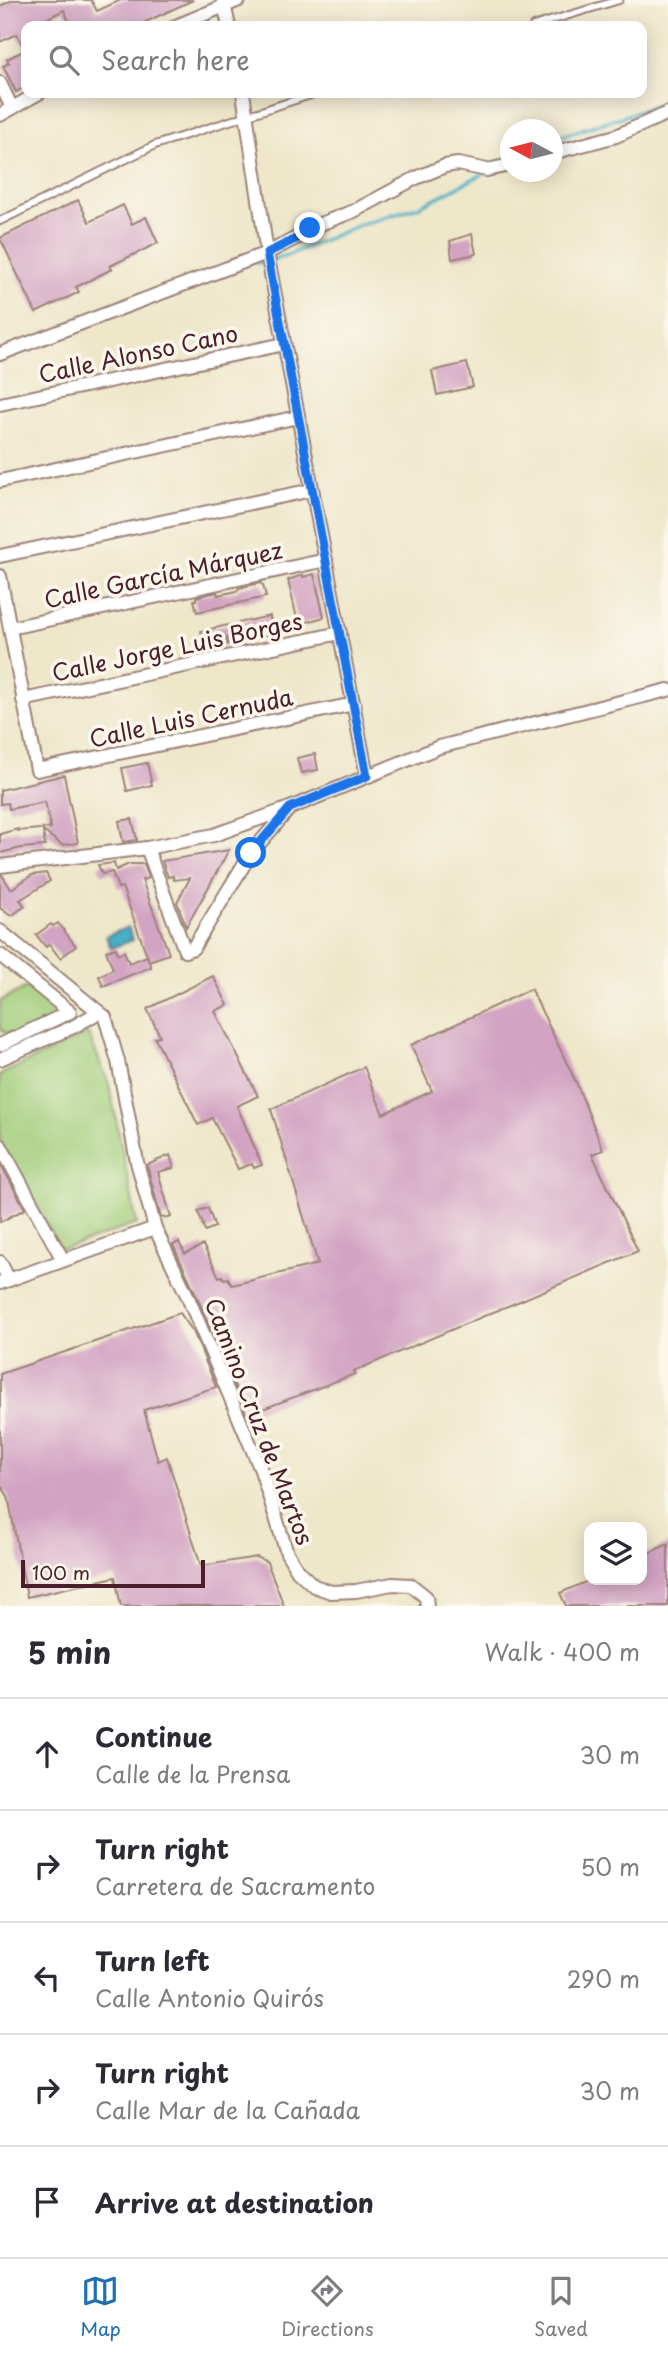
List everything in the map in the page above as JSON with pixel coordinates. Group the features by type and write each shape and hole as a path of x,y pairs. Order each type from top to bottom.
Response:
{"street":[{"path":"186,21 224,3 240,0"},
{"path":"224,3 228,21"},
{"path":"0,83 12,108"},
{"path":"0,115 30,98"},
{"path":"244,98 268,257 367,776"},
{"path":"563,150 616,136 668,113"},
{"path":"0,354 268,257 310,232 310,228 354,211 445,166 458,164 486,170 500,167"},
{"name":"Calle Alonso Cano","path":"0,404 284,344"},
{"path":"0,481 298,417"},
{"path":"0,556 312,490"},
{"name":"Calle García Márquez","path":"10,628 326,560"},
{"path":"0,576 23,700"},
{"name":"Calle Jorge Luis Borges","path":"23,700 340,633"},
{"path":"0,866 148,848 214,835 290,808 439,747 668,690"},
{"name":"Calle Luis Cernuda","path":"23,700 37,770 354,704"},
{"path":"148,848 185,951 193,948 251,853 290,808"},
{"path":"0,932 105,1017 118,1061 137,1162 155,1228 5,1281 0,1262"},
{"path":"0,955 70,1012 0,1045"},
{"path":"0,1059 73,1027 99,1012"},
{"path":"0,1145 63,1260"},
{"name":"Camino Cruz de Martos","path":"155,1228 193,1307 261,1470 287,1553 298,1571 314,1586 331,1592 356,1591 393,1584 411,1585 426,1597 427,1606"}],"lane":[{"path":"550,21 619,0"},
{"path":"0,221 146,149 301,98"}],"green space":[{"path":"34,983 70,1012 18,1037 3,1032 0,1027 0,1001"},
{"path":"88,1033 109,1084 137,1224 61,1250 0,1140 0,1075"}],"water":[{"path":"128,927 133,940 111,948 106,936"}],"building":[{"path":"13,0 91,0 97,11 121,0 193,0 148,21 69,21 64,10 42,21 21,21 21,42 17,34 0,42 0,6"},
{"path":"21,52 21,89 16,92 3,66 9,63 7,59"},
{"path":"78,200 89,222 123,205 132,224 146,217 158,243 110,266 112,269 76,287 79,292 36,313 0,238"},
{"path":"472,234 476,254 452,259 450,241"},
{"path":"467,363 473,387 437,395 432,371"},
{"path":"314,574 324,617 301,624 298,623 288,580"},
{"path":"260,583 266,597 197,612 194,600 196,597 237,591 239,588"},
{"path":"270,616 271,634 250,639 249,634 229,637 228,644 207,648 204,643 201,631"},
{"path":"315,754 318,770 301,773 297,758"},
{"path":"147,763 152,785 127,791 122,768"},
{"path":"64,775 78,843 62,845 43,831 45,846 0,853 0,834 18,829 51,828 45,802 9,809 8,803 0,804 0,790"},
{"path":"132,819 137,840 123,842 119,821"},
{"path":"229,850 186,927 177,902 190,878 174,880 173,876 168,877 162,861"},
{"path":"114,863 116,870 129,864 144,864 149,878 142,880 169,954 149,961 122,887 118,888 112,872 102,874 98,865"},
{"path":"46,873 50,881 20,900 25,906 11,916 0,908 0,875 11,889 32,875"},
{"path":"58,923 76,946 60,958 49,944 46,947 36,935 51,924 53,926"},
{"path":"116,948 118,954 124,951 129,963 147,956 151,967 103,986 99,976 113,969 106,951"},
{"path":"213,976 228,1005 215,1011 258,1096 237,1106 262,1165 254,1168 252,1164 238,1169 212,1118 198,1125 155,1038 160,1036 147,1009"},
{"path":"531,989 576,1082 603,1150 592,1154 638,1251 354,1371 355,1374 247,1415 173,1245 179,1242 185,1254 203,1245 219,1277 228,1278 232,1285 318,1264 271,1109 364,1067 383,1114 432,1091 411,1045"},
{"path":"170,1155 174,1168 158,1172 171,1217 161,1218 147,1165"},
{"path":"0,1163 25,1209 0,1222"},
{"path":"208,1208 215,1227 205,1231 198,1211"},
{"path":"180,1313 194,1333 216,1387 144,1410 158,1461 167,1457 201,1566 257,1557 267,1562 284,1606 121,1606 115,1577 27,1597 8,1496 0,1484 0,1374"},
{"path":"668,1544 668,1606 566,1606 560,1593 584,1583 584,1585 647,1585 647,1554"}],"waterway":[{"path":"563,135 668,102"},
{"path":"257,263 286,256 362,224 418,207 483,174"},
{"path":"0,361 14,355"}],"route":[{"path":"251,853 290,808 367,776 267,253 310,232 310,228"}]}
